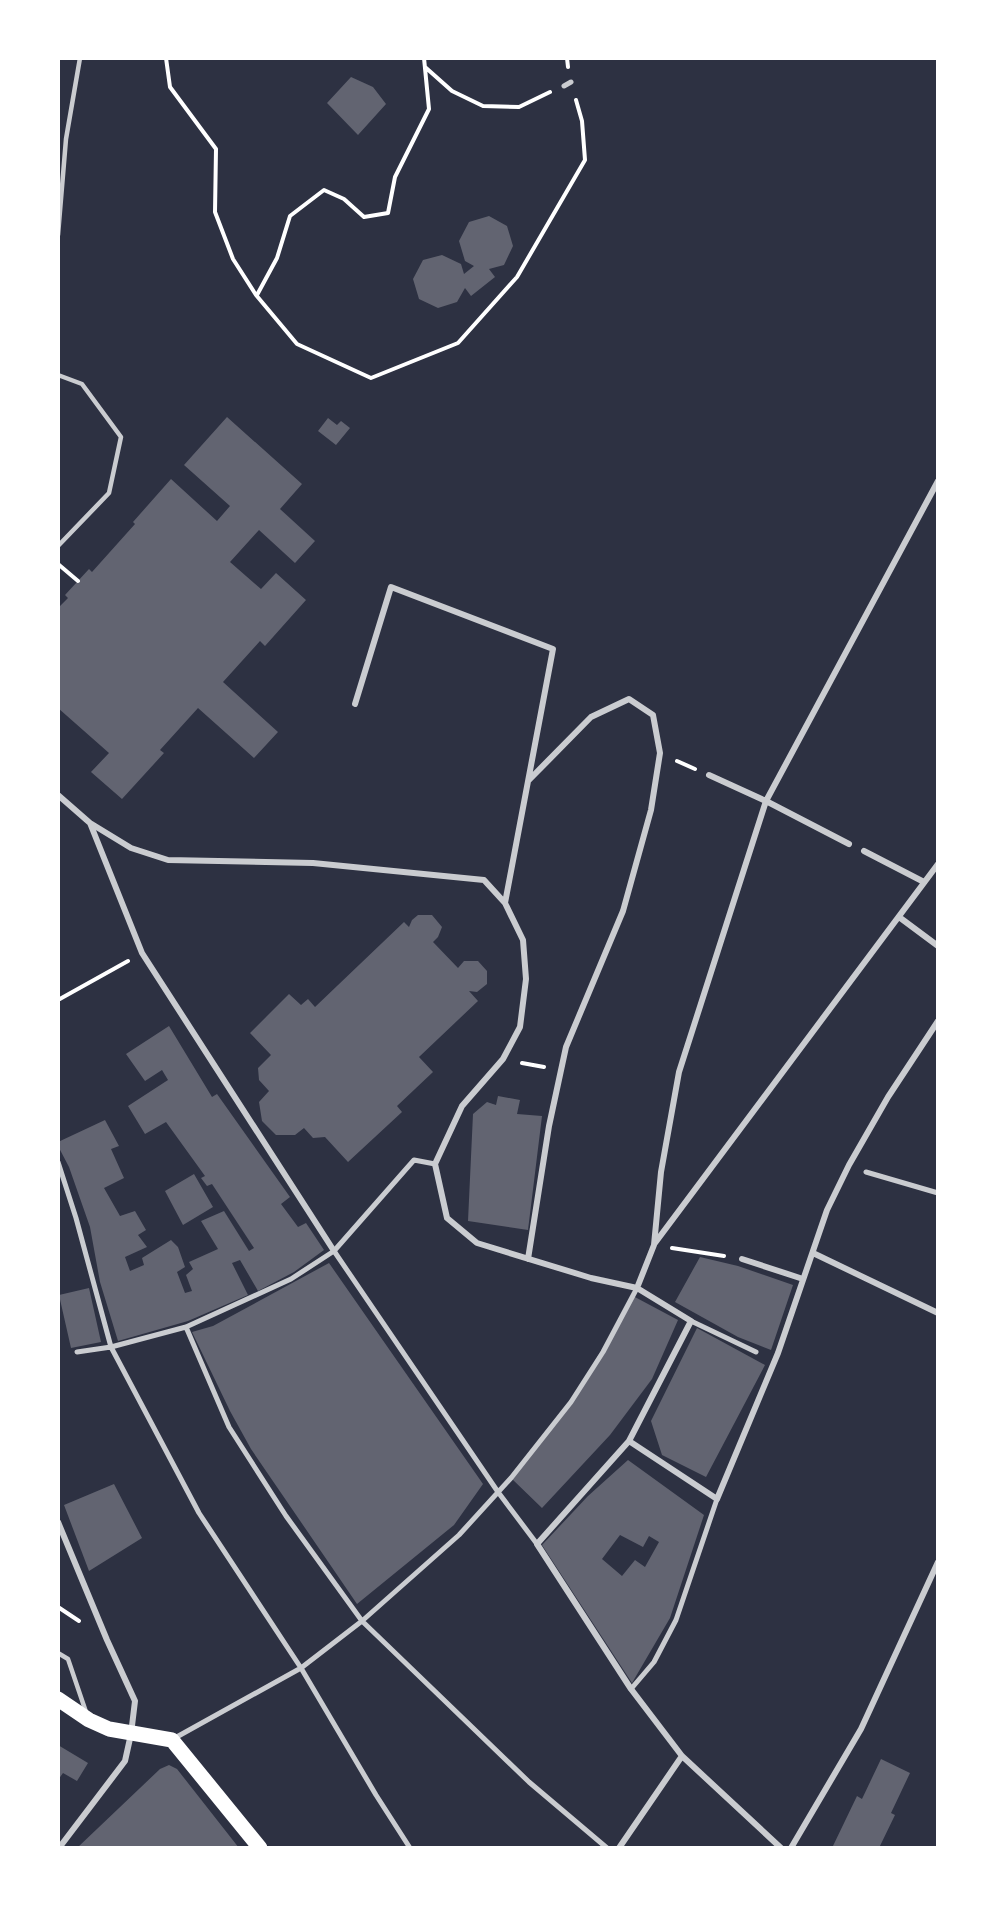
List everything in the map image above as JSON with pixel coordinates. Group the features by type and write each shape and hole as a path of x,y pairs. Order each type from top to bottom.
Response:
{"main road":[{"path":"58,1699 89,1720 109,1729 172,1740 260,1848"}],"street":[{"path":"564,86 571,82"},
{"path":"654,1245 661,1172 679,1071 766,801 938,481"},
{"path":"355,704 391,587 553,649 505,903"},
{"path":"528,1259 549,1126 566,1047 623,911 651,810 660,753 653,715 629,699 591,717 529,780"},
{"path":"709,775 766,801 849,844"},
{"path":"58,795 90,823 131,848 168,860 313,863 484,880 505,903 523,940 526,979 520,1027 503,1059 462,1106 435,1164 447,1218 477,1243 591,1278 637,1288 691,1321 756,1352"},
{"path":"90,823 141,953 334,1251 498,1492 537,1544 631,1689 682,1756 781,1848"},
{"path":"864,851 924,882"},
{"path":"172,1740 301,1668 362,1621 459,1535 498,1492 571,1402 603,1352 637,1288 654,1245 938,864"},
{"path":"898,917 938,946"},
{"path":"631,1689 654,1662 676,1620 717,1499 778,1353 827,1210 849,1165 888,1097 938,1021"},
{"path":"77,1352 111,1347 186,1326 291,1279 334,1251 414,1160 435,1164"},
{"path":"58,1162 76,1218 111,1347 199,1513 301,1668 410,1848"},
{"path":"866,1172 938,1193"},
{"path":"813,1253 938,1313"},
{"path":"742,1260 803,1279"},
{"path":"537,1544 629,1441 691,1321"},
{"path":"186,1326 229,1427 286,1516 362,1621 529,1782 607,1848"},
{"path":"629,1441 717,1499"},
{"path":"58,1522 135,1701 126,1761 59,1848"},
{"path":"791,1848 861,1729 938,1562"},
{"path":"618,1848 682,1756"}],"lane":[{"path":"58,235 66,139 80,58"},
{"path":"58,375 82,384 121,437 109,493 58,546"},
{"path":"58,1653 68,1659 89,1720"}],"path":[{"path":"166,58 170,87 216,149 215,212 233,259 256,295 297,344 372,378 458,343 516,277 585,160 582,121 567,58"},
{"path":"256,295 277,258 290,216 324,190 344,199 364,217 388,213 395,177 429,109 424,58"},
{"path":"425,67 452,91 483,106 519,107 564,86"},
{"path":"58,564 78,581"},
{"path":"660,753 709,775"},
{"path":"58,1000 141,953"},
{"path":"503,1059 544,1067 553,1044 566,1047"},
{"path":"654,1245 742,1260"}],"building":[{"path":"351,77 373,87 386,104 358,135 327,103"},
{"path":"489,216 507,226 513,246 504,265 489,269 495,277 471,296 465,288 457,302 438,308 419,299 413,279 423,260 442,255 461,264 464,274 474,266 465,261 459,241 469,222"},
{"path":"227,417 302,484 280,509 315,541 295,563 259,530 230,562 261,589 276,573 306,600 265,646 260,641 223,682 278,732 254,758 198,708 160,750 164,753 122,799 91,772 109,753 58,708 58,608 68,598 65,595 89,569 92,572 171,479 217,521 230,506 184,465"},
{"path":"328,418 337,425 341,421 350,428 336,445 318,431"},
{"path":"418,915 432,915 442,927 433,942 458,968 464,961 478,961 487,971 487,984 477,992 469,991 478,1001 419,1057 433,1072 397,1106 402,1112 348,1162 325,1137 313,1138 304,1128 295,1135 276,1135 262,1121 259,1102 269,1091 259,1080 258,1068 271,1055 250,1033 289,994 301,1005 308,999 315,1007 404,922 409,927"},
{"path":"169,1026 212,1097 217,1094 290,1197 281,1204 298,1227 306,1223 324,1250 294,1272 258,1291 240,1260 232,1263 248,1295 188,1321 118,1341 100,1282 90,1227 58,1142 105,1120 119,1146 111,1149 124,1178 104,1188 120,1216 135,1211 146,1230 138,1235 147,1247 125,1257 130,1271 144,1265 142,1258 171,1240 178,1247 185,1267 177,1272 185,1293 192,1291 186,1275 193,1269 189,1262 218,1249 201,1221 224,1211 249,1251 254,1248 212,1184 207,1186 201,1178 205,1176 166,1122 145,1134 128,1106 168,1080 162,1070 145,1081 126,1054"},
{"path":"498,1096 520,1100 517,1114 542,1116 528,1230 468,1221 473,1114 487,1102 496,1105"},
{"path":"194,1174 213,1207 183,1225 165,1191"},
{"path":"700,1257 738,1266 793,1285 771,1350 738,1337 675,1302"},
{"path":"329,1263 483,1484 454,1525 357,1604 251,1449 192,1332 213,1326"},
{"path":"89,1288 101,1342 71,1348 59,1295"},
{"path":"633,1296 678,1320 652,1379 610,1435 542,1508 511,1478 571,1402"},
{"path":"697,1328 765,1365 706,1477 662,1455 651,1421"},
{"path":"628,1460 704,1515 670,1618 632,1683 542,1545 588,1496","holes":["620,1535 643,1547 649,1536 659,1542 645,1567 635,1560 622,1576 602,1559"]},
{"path":"114,1484 142,1538 89,1571 64,1505"},
{"path":"58,1745 88,1763 77,1781 63,1773 58,1780"},
{"path":"881,1759 910,1773 891,1813 895,1815 879,1848 832,1848 857,1796 862,1799"},
{"path":"169,1765 177,1769 239,1848 77,1848 160,1769"}]}
